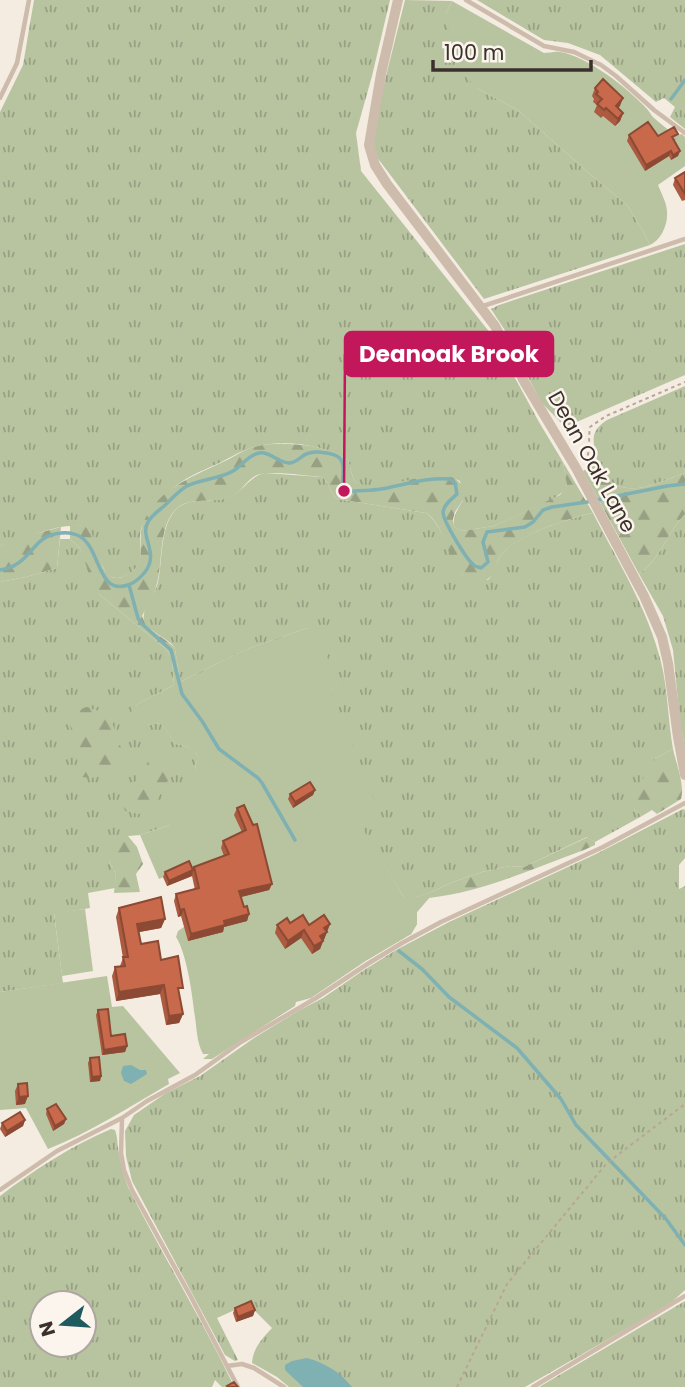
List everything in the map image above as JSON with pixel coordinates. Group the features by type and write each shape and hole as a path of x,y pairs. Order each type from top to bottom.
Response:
{"street":[{"name":"Dean Oak Lane","path":"398,0 381,74 369,145 375,165 495,326 525,383 576,468 644,596 662,637 668,663 677,737 685,775"}],"lane":[{"path":"0,98 17,63 29,0"},
{"path":"466,0 544,46 574,52 601,65 654,110 685,132"},
{"path":"481,307 685,239"},
{"path":"0,1190 57,1151 122,1118 195,1075 241,1042 316,999 402,943 441,922 591,853 685,803"},
{"path":"122,1118 121,1153 132,1190 238,1387"},
{"path":"533,1387 685,1296"},
{"path":"227,1366 242,1364 254,1368 285,1387"}],"path":[{"path":"576,468 585,463 589,455 590,427 606,416 685,382"},
{"path":"457,1387 507,1284 607,1163 685,1104"}],"green space":[{"path":"34,0 390,0 356,133 361,171 491,334 563,462 567,486 564,491 553,499 494,526 461,531 454,526 456,512 463,500 460,481 433,476 378,487 365,486 354,481 348,460 338,455 302,444 277,443 244,451 192,476 172,489 144,522 140,536 139,564 122,577 107,575 83,526 51,529 0,546 0,112 23,65"},
{"path":"405,0 452,1 446,13 478,89 518,110 627,205 650,245 484,299 376,156 373,139 379,104"},
{"path":"477,0 685,0 685,129 670,117 675,107 664,98 656,102 600,55 568,43 544,40"},
{"path":"452,1 544,53 571,55 607,74 630,92 674,136 682,134 685,137 685,166 658,185 666,205 667,217 663,232 654,243 650,245 627,205 518,110 478,89 462,73 451,42 446,13"},
{"path":"685,244 685,375 565,427 542,403 506,332 491,309"},
{"path":"685,386 685,473 650,486 631,488 614,484 593,465 597,460 594,437 601,424"},
{"path":"279,444 315,447 340,455 348,460 354,481 366,485 382,485 432,476 447,476 458,481 465,493 453,519 454,526 461,531 494,526 560,495 567,486 563,462 593,513 557,523 519,540 501,555 492,576 479,581 468,579 460,572 434,520 426,513 337,499 322,477 279,473 257,475 233,496 221,500 186,503 173,513 164,532 156,587 142,616 146,626 175,649 180,682 245,650 307,628 315,628 338,685 331,691 380,814 267,710 195,766 198,761 197,753 187,746 176,744 161,723 137,726 129,717 134,706 174,685 172,658 166,649 100,595 80,548 70,539 70,524 86,527 91,532 106,572 111,577 123,577 137,566 143,523 156,502 165,494 185,480 246,450"},
{"path":"593,465 614,484 631,488 650,486 685,473 685,514 653,561 639,574 583,471"},
{"path":"265,473 322,477 337,499 426,513 437,525 463,575 488,580 501,555 519,540 557,523 593,513 632,586 648,623 665,683 673,749 656,758 634,809 642,816 595,842 587,837 524,867 510,866 482,872 427,894 409,899 403,896 362,829 331,691 338,685 307,628 245,650 180,682 175,649 146,626 144,621 145,611 157,586 166,527 177,508 187,503 230,497 255,477"},
{"path":"685,514 685,748 673,650 663,616 639,574 653,561"},
{"path":"61,527 57,568 0,582 0,546"},
{"path":"60,539 70,539 80,548 100,595 166,649 172,658 174,685 134,706 137,726 161,723 176,744 195,751 198,757 195,766 204,784 170,825 128,836 109,861 116,874 115,888 88,893 90,908 54,914 63,983 0,992 0,582 57,568"},
{"path":"312,627 318,632 338,685 331,691 380,814 363,829 403,896 409,899 427,894 429,898 417,912 417,924 411,934 311,998 296,1002 295,1006 212,1059 203,1059 209,1054 203,1054 199,1044 188,972 176,937 178,931 184,927 200,873 192,876 187,867 159,879 140,835 170,825 162,804 203,785 195,766 198,757 192,749 176,744 161,723 137,726 129,717 134,706 245,650"},
{"path":"86,707 102,712 114,727 116,740 126,754 116,770 92,778 81,777 68,715"},
{"path":"673,749 681,781 681,799 657,814 652,810 642,816 634,809 637,788 656,758"},
{"path":"157,753 169,760 177,770 162,789 153,810 139,814 125,811 120,793 138,778 149,758"},
{"path":"683,809 685,858 679,865 679,889 685,886 685,1290 673,1301 525,1387 289,1387 252,1363 256,1348 272,1328 248,1304 217,1318 238,1360 225,1355 132,1181 126,1156 125,1131 134,1115 166,1093 200,1076 254,1038 323,998 396,950"},
{"path":"128,836 137,847 143,864 136,874 140,892 114,893 116,874 109,861 114,840"},
{"path":"588,837 595,845 527,872 489,885 429,898 417,912 417,924 411,934 367,960 403,896 409,899 427,894 482,872 510,866 524,867"},
{"path":"85,909 93,971 62,976 54,913"},
{"path":"107,976 112,1007 123,1006 180,1073 168,1079 169,1084 110,1119 48,1149 26,1108 0,1110 0,992"},
{"path":"111,1129 115,1130 128,1187 233,1387 222,1387 215,1380 212,1387 0,1387 0,1196 53,1159"},
{"path":"685,1301 685,1387 539,1387"}],"water":[{"path":"131,1065 146,1070 147,1074 131,1084 124,1081 121,1073 123,1066"},
{"path":"307,1358 332,1369 352,1387 303,1387 285,1370 285,1365"}],"building":[{"path":"603,79 623,98 616,106 623,113 618,119 597,104 602,99 596,94 598,92 595,88"},
{"path":"648,122 658,136 674,127 678,134 672,137 680,151 673,155 671,151 646,165 629,135"},
{"path":"685,172 685,194 675,178"},
{"path":"310,782 315,790 295,802 290,794"},
{"path":"244,805 253,825 257,824 272,884 239,891 249,914 224,921 225,925 191,934 184,909 180,910 176,894 199,888 194,867 229,854 223,841 246,830 237,808"},
{"path":"189,861 193,870 169,881 165,872"},
{"path":"161,897 165,919 137,924 141,944 158,941 161,960 178,956 183,988 178,988 183,1014 169,1016 164,985 119,992 115,967 125,966 123,957 128,957 119,908"},
{"path":"303,915 309,925 324,915 330,924 324,928 327,932 320,936 323,941 314,946 304,930 288,941 277,925 287,918 290,923"},
{"path":"108,1009 111,1036 125,1034 127,1046 104,1050 98,1010"},
{"path":"99,1057 101,1076 92,1077 90,1058"},
{"path":"27,1083 28,1096 19,1097 18,1084"},
{"path":"56,1104 66,1119 55,1126 47,1109"},
{"path":"20,1112 25,1120 7,1131 2,1123"},
{"path":"251,1301 255,1310 238,1317 235,1308"}],"waterway":[{"path":"671,99 685,80"},
{"path":"0,570 21,561 46,537 69,533 85,540 110,583 118,586 131,584 149,565 151,558 146,528 153,516 187,486 228,474 259,453 289,463 313,452 339,457 343,465 342,487 347,492 381,489 424,480 450,479 455,483 457,494 445,507 444,517 467,557 475,566 481,568 488,562 483,542 487,532 525,527 543,510 552,507 685,484"},
{"path":"129,585 141,623 171,650 182,694 219,749 262,783 295,840"},
{"path":"399,951 422,969 449,997 517,1048 561,1099 576,1125 666,1219 685,1245"}],"place":[{"name":"Deanoak Brook","path":"344,491"}]}
